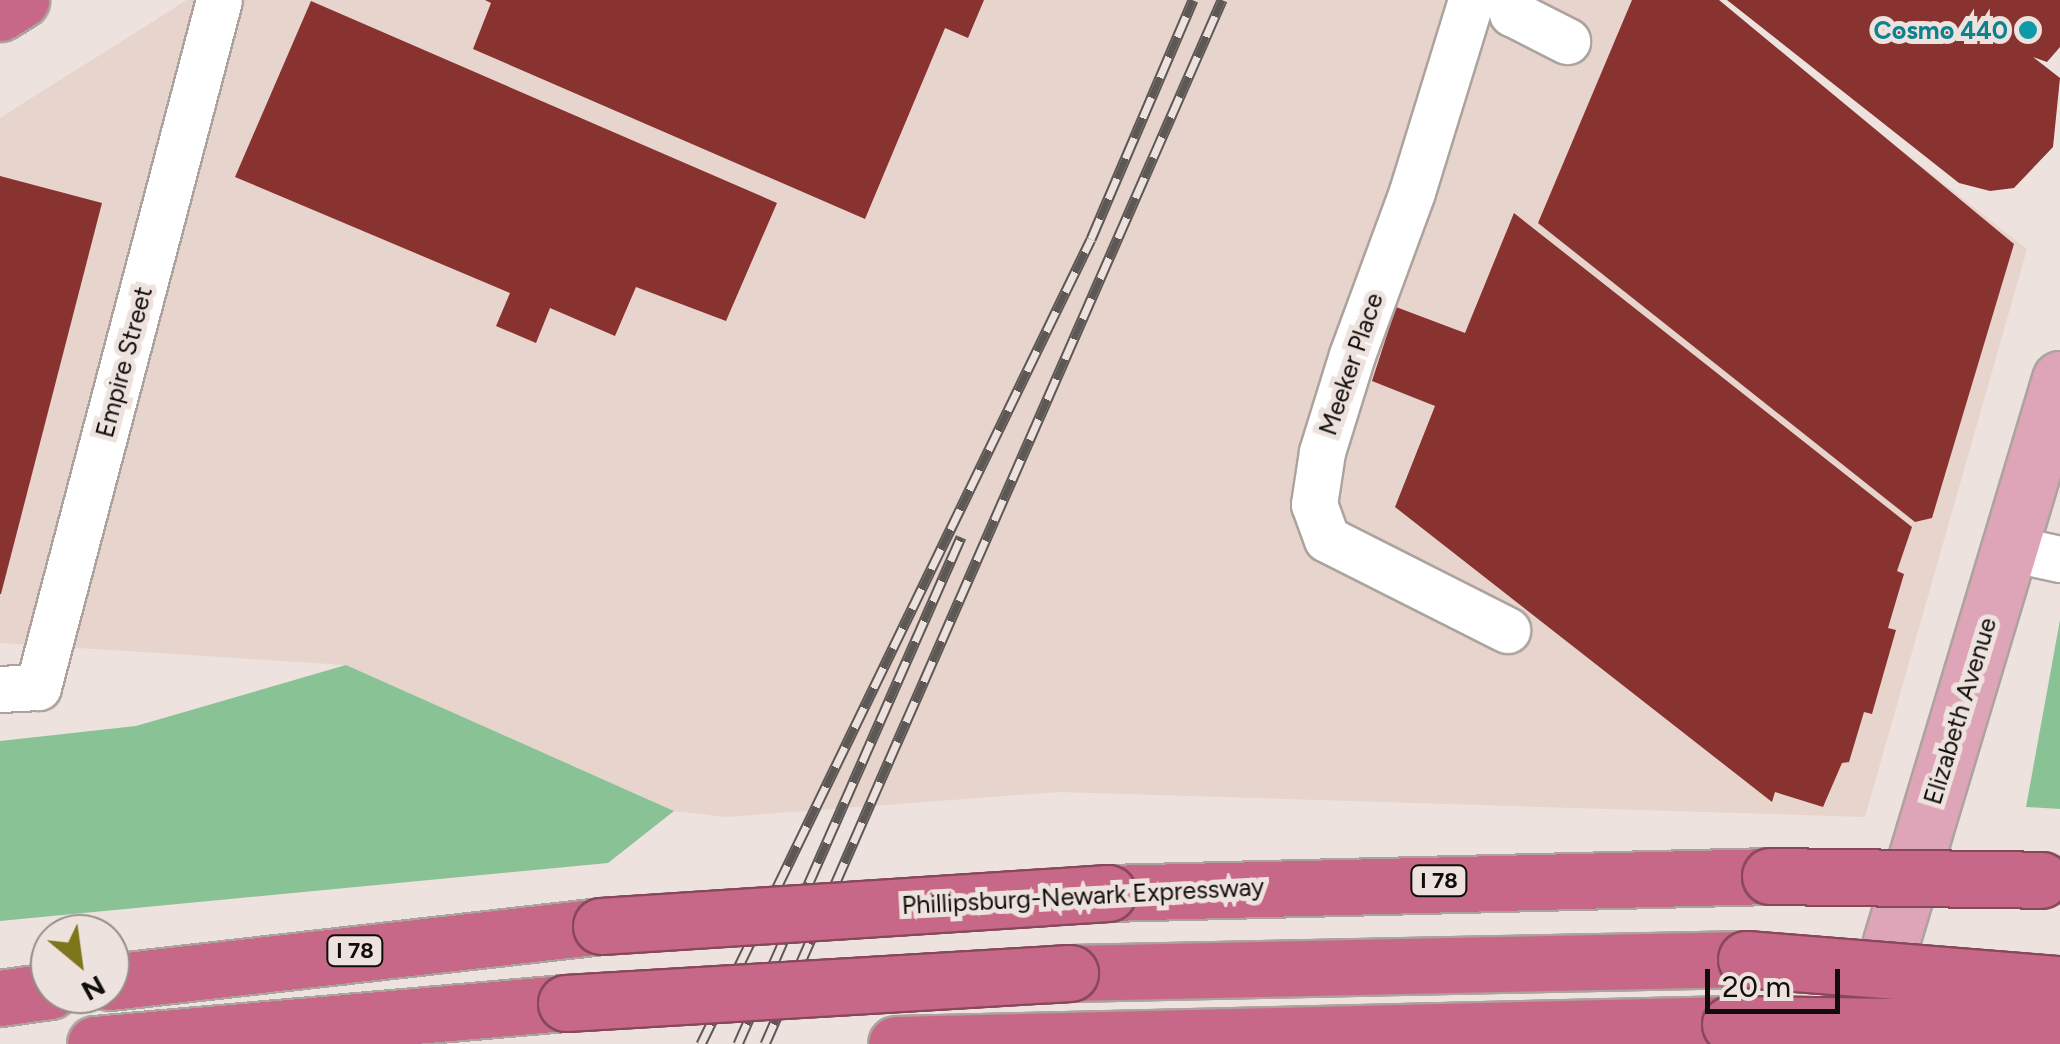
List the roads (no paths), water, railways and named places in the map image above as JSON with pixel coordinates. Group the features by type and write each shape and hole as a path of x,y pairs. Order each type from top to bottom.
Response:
{"highway":[{"path":"0,14 22,0"},
{"name":"Phillipsburg-Newark Expressway","path":"130,980 602,926 1108,893 1770,876 2051,881"},
{"path":"95,1044 566,1003 1070,973 1746,959 2056,1007"},
{"path":"896,1044 1040,1036 1730,1024 2056,1007"}],"main road":[{"name":"Elizabeth Avenue","path":"1860,1044 2034,553 2060,379"}],"street":[{"name":"Empire Street","path":"0,690 38,686 220,0"},
{"name":"Meeker Place","path":"1471,0 1347,371 1314,504 1327,539 1507,630"},
{"path":"1508,0 1512,13 1567,41"}],"railway":[{"path":"701,1044 1091,239 1193,0"},
{"path":"765,1044 1222,0"},
{"path":"738,1044 961,537"}],"place":[{"name":"Cosmo 440","path":"2028,30"}]}
